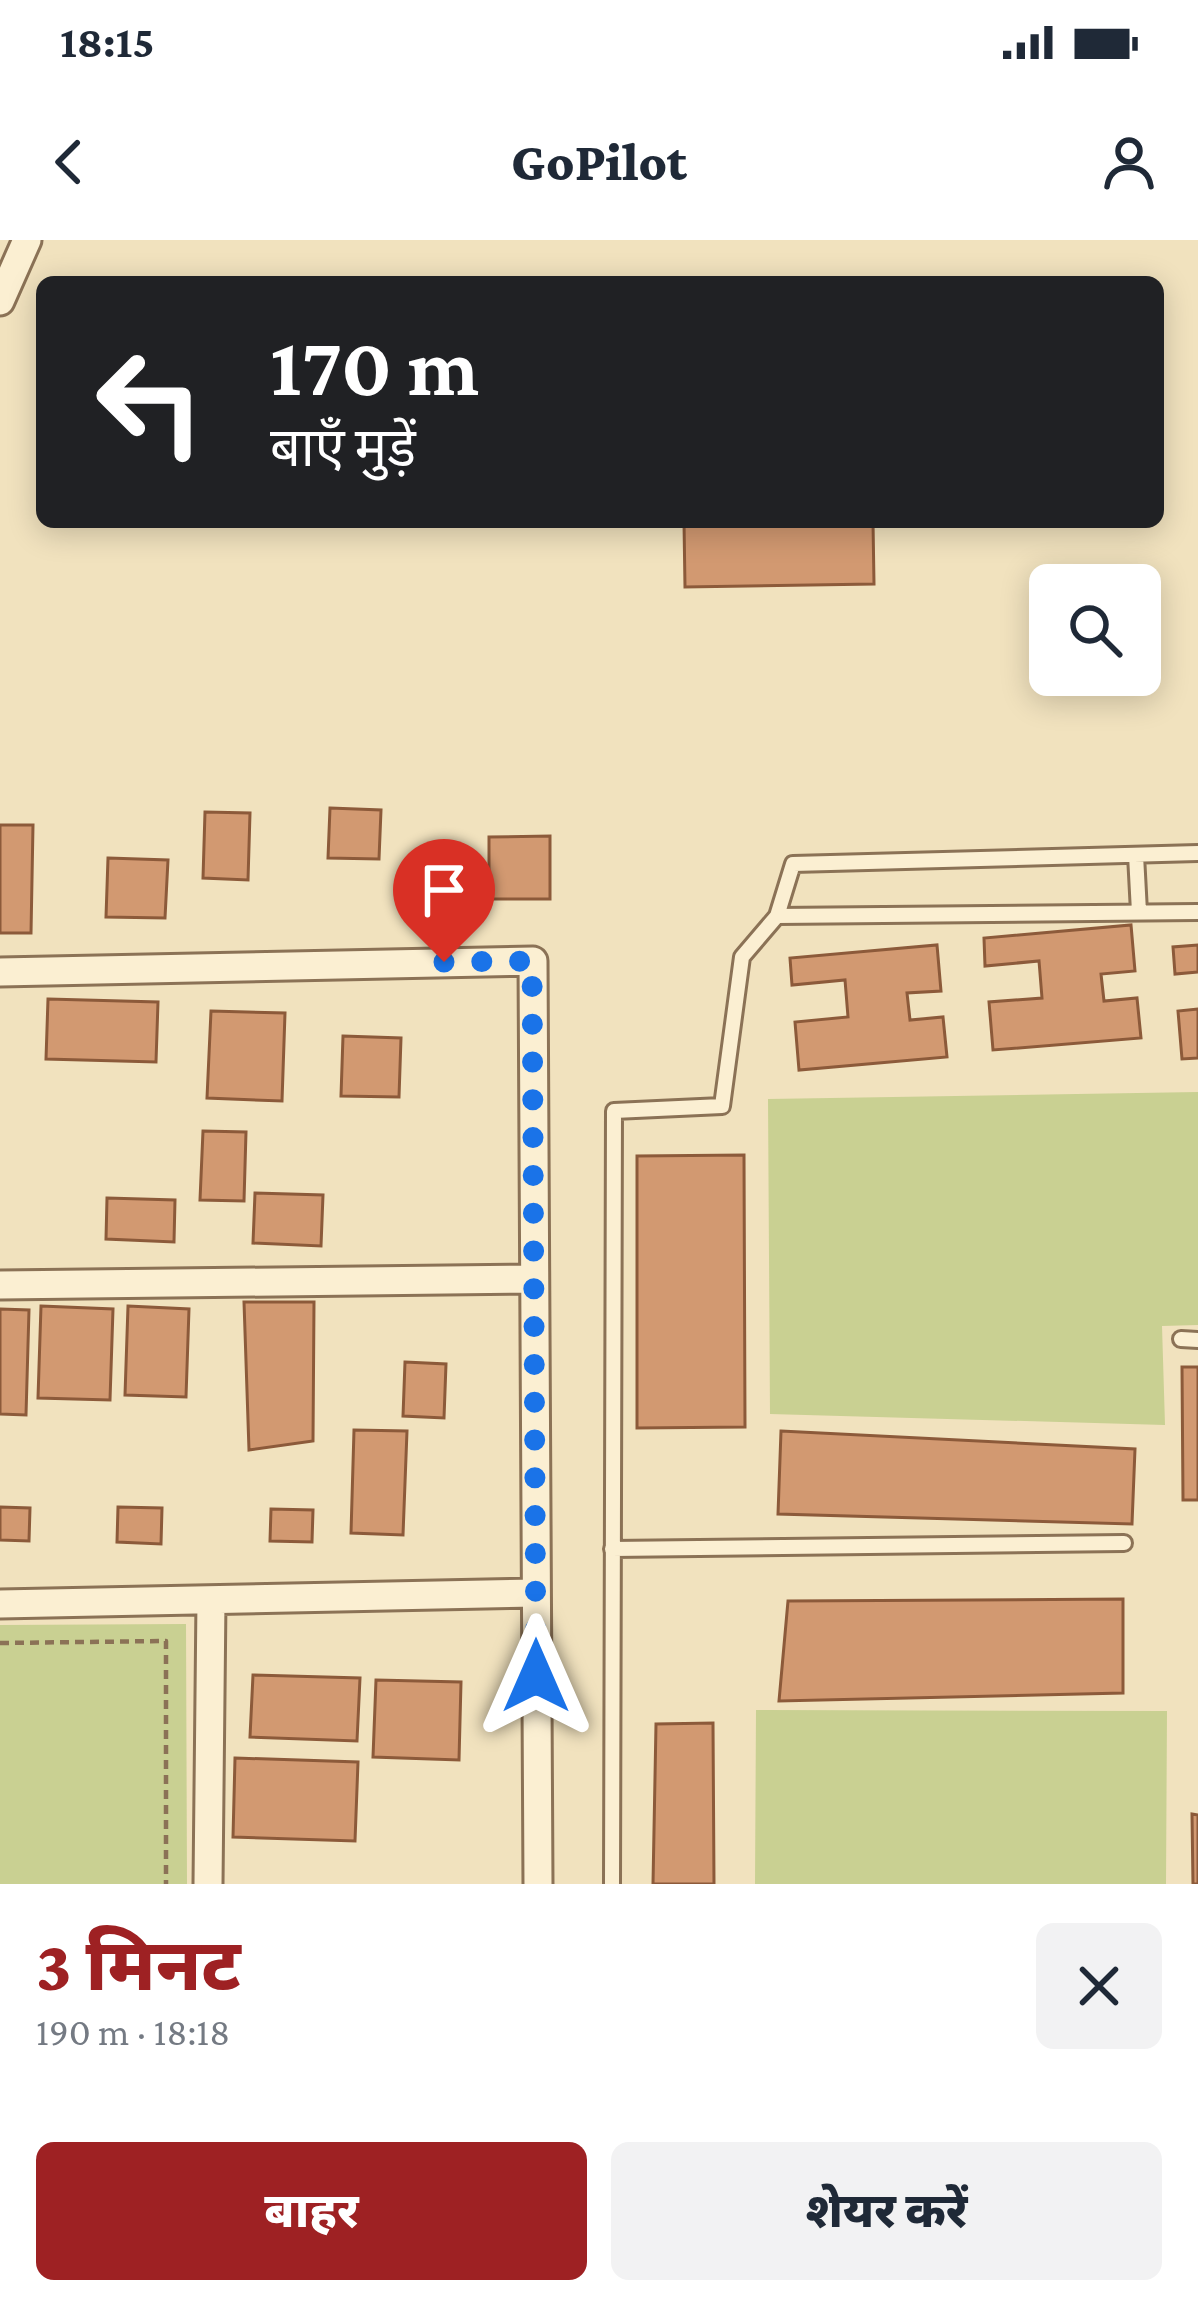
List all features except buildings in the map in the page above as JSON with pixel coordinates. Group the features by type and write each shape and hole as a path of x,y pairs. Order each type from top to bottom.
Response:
{"street":[{"path":"0,301 27,240"},
{"path":"0,972 532,961 538,1884"},
{"path":"0,1285 534,1279"},
{"path":"0,1604 536,1593"},
{"path":"208,1884 211,1600"}],"lane":[{"path":"612,1884 614,1111 722,1106 742,957 776,916 793,864 1198,853"},
{"path":"1136,855 1139,912"},
{"path":"776,916 1198,911"},
{"path":"1181,1339 1198,1340"},
{"path":"612,1550 1124,1543"}],"path":[{"path":"0,1643 166,1642 166,1884"}],"green space":[{"path":"1198,1092 1198,1325 1162,1326 1165,1425 770,1414 768,1099"},
{"path":"186,1624 187,1884 0,1884 0,1625"},
{"path":"756,1710 1167,1711 1166,1884 755,1884"}],"route":[{"path":"444,962 532,961 536,1676"}]}
